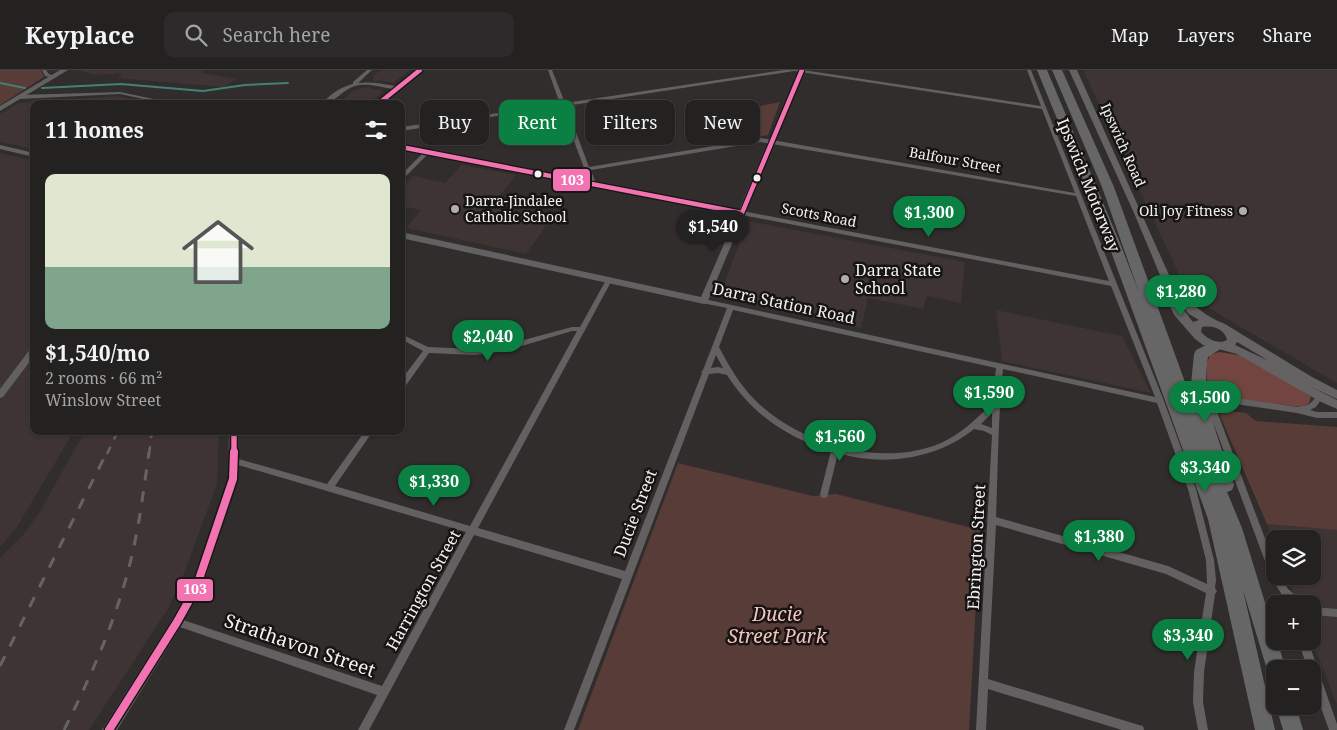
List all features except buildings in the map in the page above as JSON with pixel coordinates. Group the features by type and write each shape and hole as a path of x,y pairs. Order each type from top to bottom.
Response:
{"highway":[{"name":"Ipswich Motorway","path":"1042,70 1114,243 1216,519 1228,558 1249,667 1265,730"},
{"name":"Ipswich Motorway","path":"1057,70 1108,188 1190,417 1234,528 1273,660"},
{"path":"1220,346 1201,354 1199,381 1206,417 1232,508 1234,528"},
{"path":"1289,715 1293,730"}],"main road":[{"name":"Ipswich Road","path":"1074,70 1170,287 1172,301 1179,313 1202,340 1256,358 1319,397 1337,405"},
{"name":"Ipswich Road","path":"1170,287 1193,311 1337,396"},
{"path":"1196,332 1197,325 1212,323"},
{"path":"1220,346 1232,342 1228,331"}],"street":[{"path":"44,70 48,75 54,76"},
{"path":"0,109 65,70"},
{"path":"383,100 420,70"},
{"path":"550,70 562,100"},
{"path":"1029,70 1160,401 1192,489 1210,560 1212,591 1198,672 1198,702 1203,730"},
{"path":"355,83 365,71"},
{"path":"575,103 801,71 1043,108"},
{"path":"704,301 801,71"},
{"path":"329,100 345,87 355,83 368,83 397,88"},
{"path":"20,97 120,93 156,100"},
{"path":"405,129 499,115"},
{"path":"575,133 594,184"},
{"name":"Balfour Street","path":"565,178 570,172 761,140 1078,195"},
{"path":"0,147 30,154"},
{"name":"Scotts Road","path":"405,148 1113,284"},
{"path":"405,175 427,152"},
{"name":"Darra Station Road","path":"405,236 1160,401"},
{"name":"Harrington Street","path":"363,730 609,280"},
{"name":"Ducie Street","path":"568,730 731,307"},
{"path":"405,338 427,350 475,352 513,346 572,329 582,330"},
{"path":"716,348 728,372 754,404 774,421 813,442 835,450 865,455 888,456 918,453 941,446 974,426 996,405"},
{"path":"405,380 427,350"},
{"path":"0,395 30,355"},
{"name":"Ebrington Street","path":"982,730 996,405 1000,366"},
{"path":"705,372 718,370 728,372"},
{"path":"1297,410 1308,409 1316,404 1319,397 1308,380"},
{"path":"1289,595 1275,577 1214,414 1215,406 1223,401 1297,410 1317,415 1337,415"},
{"path":"974,426 986,428 996,434"},
{"path":"109,730 178,622 196,588 233,479 235,461 234,435"},
{"path":"329,488 366,435"},
{"path":"824,494 835,450"},
{"path":"235,461 626,576"},
{"path":"992,520 1168,570 1212,591"},
{"path":"1321,612 1337,613"},
{"name":"Strathavon Street","path":"178,622 384,692"},
{"path":"1306,650 1334,730"},
{"path":"984,683 1139,730"}],"shaded area":[{"path":"79,70 205,70 202,73 236,79 224,87 117,78 123,73 95,75"},
{"path":"381,70 410,70 393,83 379,80 374,82 373,76"},
{"path":"1083,70 1337,70 1337,383 1227,319 1198,301 1187,291"},
{"path":"371,86 369,88 383,91 373,100 343,100 354,90"},
{"path":"117,96 137,100 61,100"},
{"path":"30,102 30,148 0,142 0,114 19,103"},
{"path":"0,153 30,160 30,435 72,435 17,527 0,547"},
{"name":"Darra-Jindalee Catholic School","path":"462,165 516,175 490,208 551,219 526,254 406,228 421,210 405,207 405,185 413,176 445,183"},
{"name":"Darra State School","path":"748,221 965,262 961,303 927,296 923,309 868,298 861,328 719,297"},
{"path":"996,310 1122,336 1151,393 1002,361"},
{"path":"1219,352 1239,355 1284,379 1311,397 1309,403 1302,407 1217,397 1208,390 1206,365 1210,355"},
{"path":"83,435 219,435 217,484 185,571 169,607 89,730 0,730 0,558 23,535 39,513"},
{"path":"1267,524 1337,530 1337,705 1316,650 1321,650 1321,595 1294,595 1291,585 1321,585 1321,530 1269,530"}],"green space":[{"path":"0,70 41,70 44,77 0,105"},
{"path":"780,102 768,135 760,136 760,106"},
{"path":"1227,411 1246,413 1256,421 1337,427 1337,530 1267,524 1221,418 1220,415"},
{"name":"Ducie Street Park","path":"678,463 813,496 836,494 980,530 969,730 578,730"}],"waterway":[{"path":"0,83 25,88"},
{"path":"42,88 121,84 203,91 245,85 288,83"}],"railway":[{"path":"107,454 116,435"},
{"path":"149,454 151,435"},
{"path":"0,666 107,452"},
{"path":"64,730 112,622 126,578 142,504 149,452"}],"transit line":[{"name":"103","path":"383,100 420,70"},
{"name":"103","path":"742,213 802,70"},
{"name":"103","path":"405,148 742,213"},
{"name":"103","path":"109,730 177,622 196,588 233,479 234,435"}],"place":[{"name":"Darra-Jindalee Catholic School","path":"455,209"},
{"name":"Oli Joy Fitness","path":"1243,211"},
{"name":"Darra State School","path":"845,279"}]}
